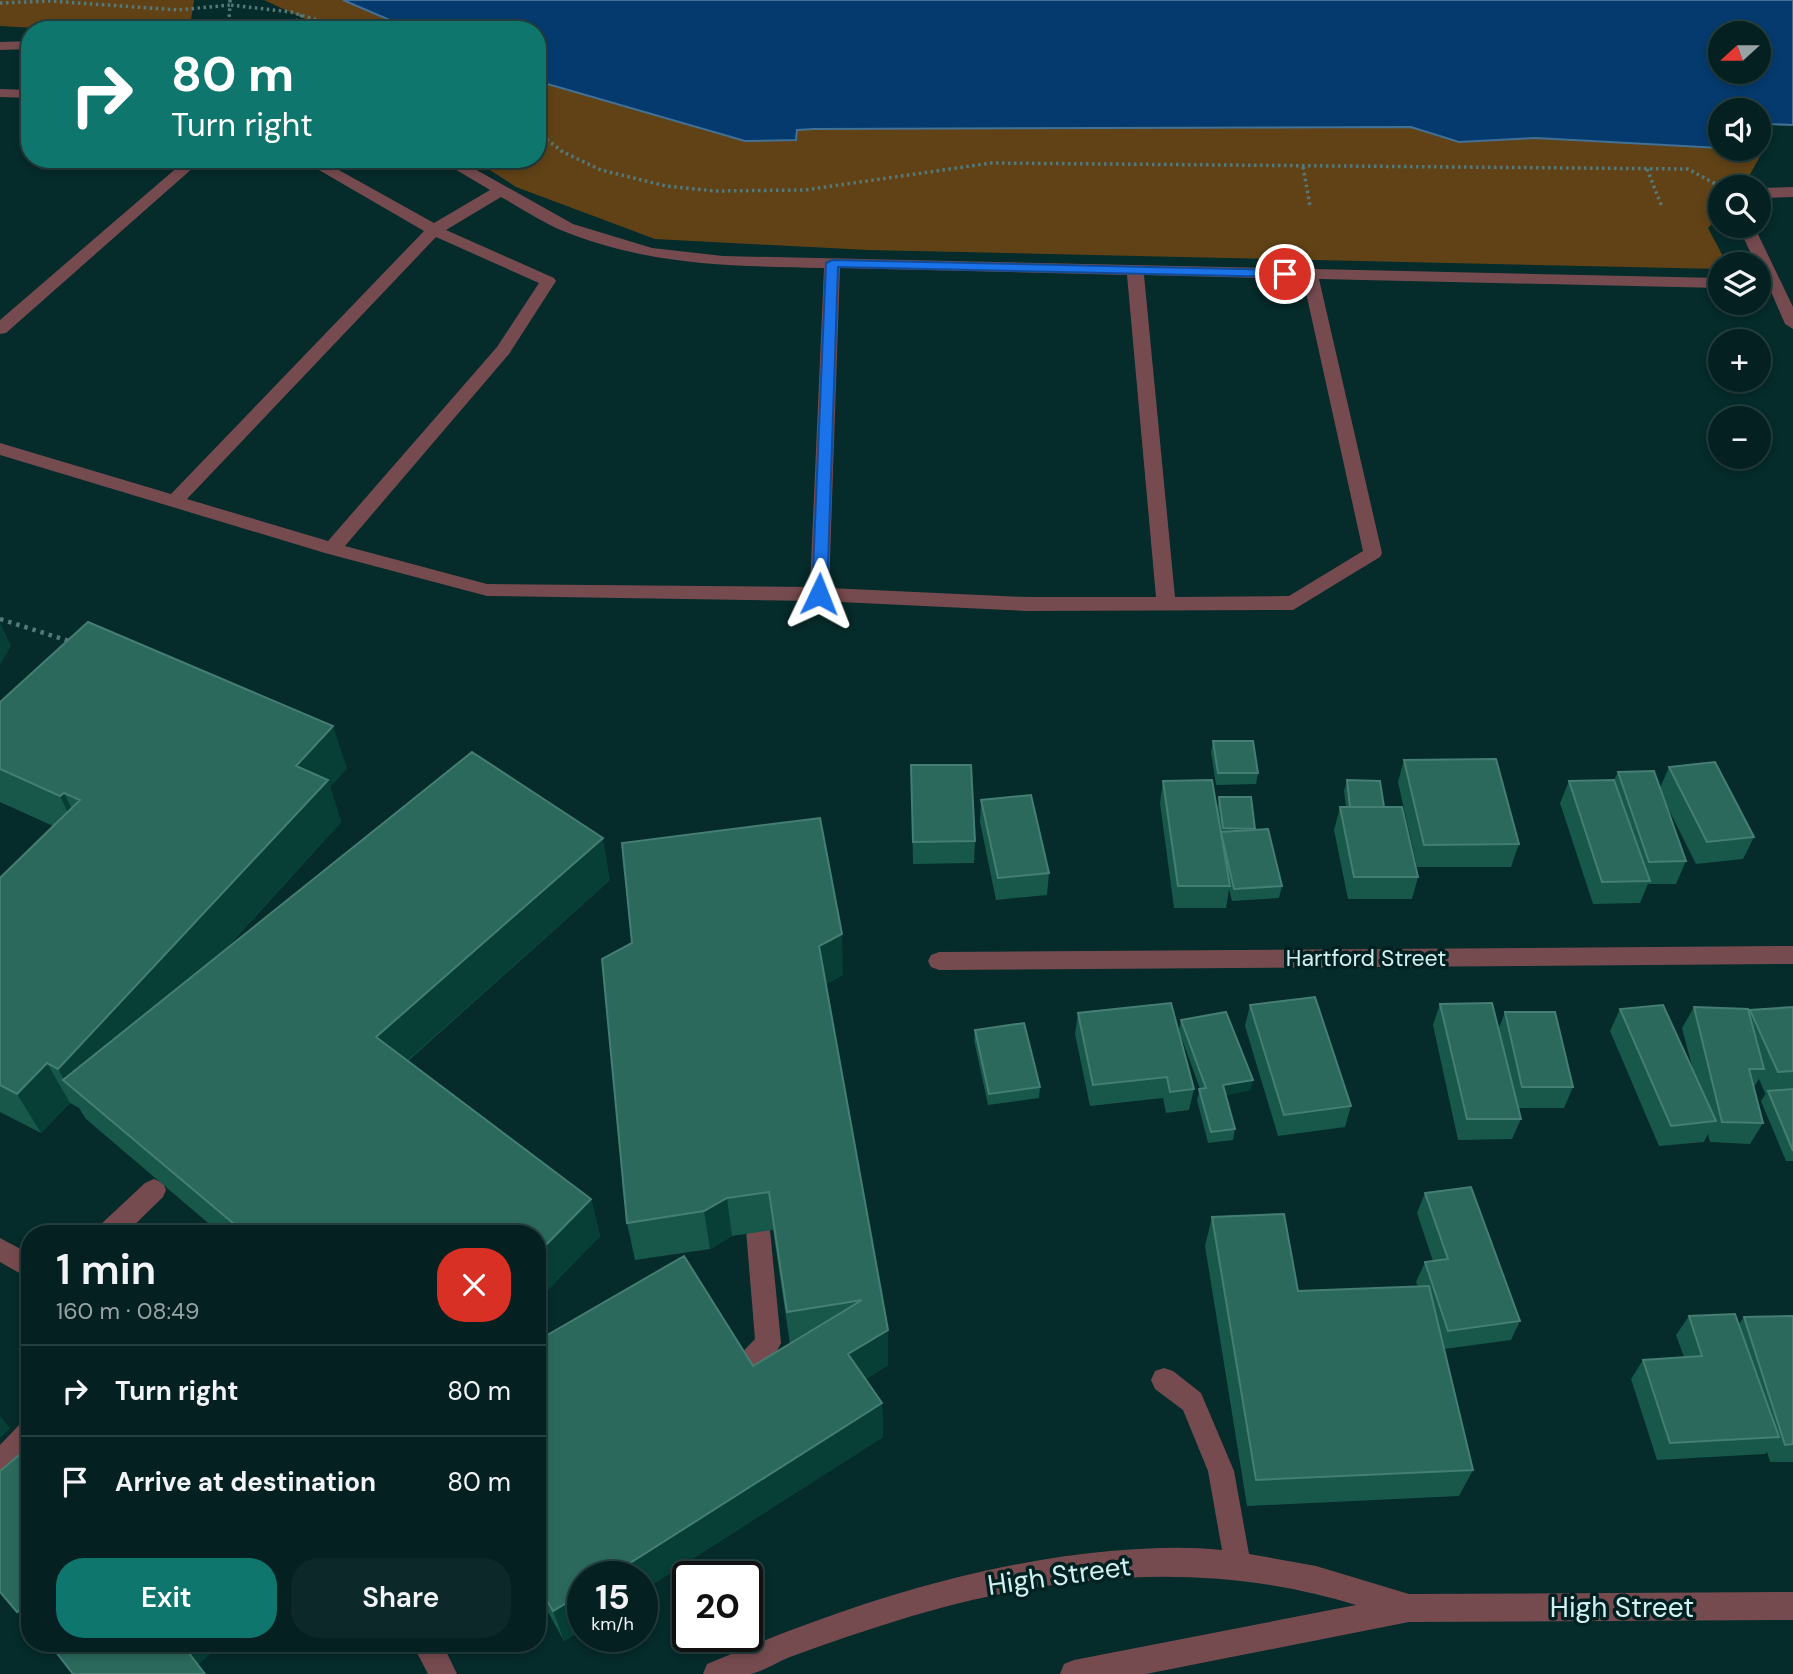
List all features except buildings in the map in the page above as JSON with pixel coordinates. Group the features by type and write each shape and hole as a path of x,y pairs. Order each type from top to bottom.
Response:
{"street":[{"path":"0,46 21,45"},
{"path":"0,93 21,94"},
{"path":"0,329 186,168"},
{"path":"323,168 434,230 548,281 503,351 332,549"},
{"path":"460,168 567,227 650,253 723,261 1708,283"},
{"path":"174,502 434,230 500,191"},
{"path":"1771,192 1793,192"},
{"path":"819,594 832,263"},
{"path":"1135,270 1166,603"},
{"path":"0,449 332,549 488,590 819,594 1026,604 1293,603 1373,553 1310,274"},
{"path":"1771,291 1793,324"},
{"name":"Hartford Street","path":"939,961 1793,955"},
{"path":"117,1225 154,1190"},
{"path":"740,1372 768,1343 758,1230"},
{"path":"0,1249 21,1262"},
{"path":"1164,1380 1192,1402 1221,1471 1238,1566"},
{"path":"0,1464 21,1442"},
{"name":"High Street","path":"717,1674 818,1633 892,1608 989,1584 1066,1570 1159,1562 1238,1566 1283,1572 1348,1587 1409,1608"},
{"name":"High Street","path":"1074,1674 1409,1608 1793,1606"},
{"path":"431,1652 443,1674"}],"path":[{"path":"0,3 50,1 178,10 230,2 275,7 325,21"},
{"path":"227,21 230,2"},
{"path":"296,21 303,13"},
{"path":"546,139 563,152 601,170 666,186 715,191 805,190 991,163 1688,169 1708,180"},
{"path":"1303,167 1310,206"},
{"path":"1647,169 1662,207"},
{"path":"0,619 73,640 65,650"}],"shaded area":[{"path":"0,0 194,0 190,21 21,21 21,27 0,26"},
{"path":"264,0 343,0 392,21 309,21"},
{"path":"546,84 745,141 796,139 797,130 814,129 1411,127 1459,142 1536,138 1708,146 1708,161 1757,161 1750,175 1708,175 1708,238 1713,238 1721,252 1708,252 1708,269 868,250 655,239 516,187 487,168 546,168"}],"water":[{"path":"343,0 1793,0 1793,125 1771,124 1771,98 1708,98 1708,147 1536,138 1459,142 1411,127 814,129 797,130 796,140 745,141 546,84 546,21 392,21"}],"route":[{"path":"819,594 832,263 1285,274"}]}
